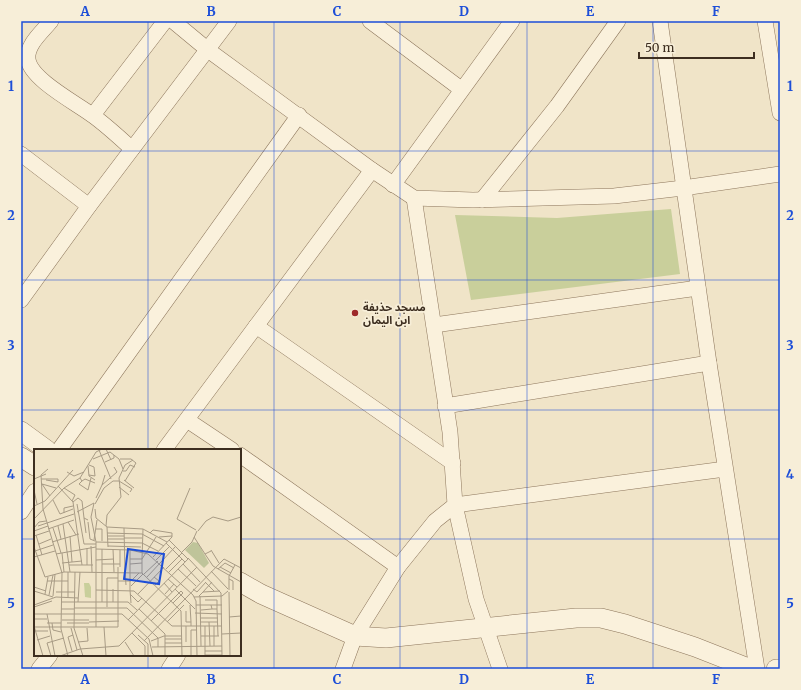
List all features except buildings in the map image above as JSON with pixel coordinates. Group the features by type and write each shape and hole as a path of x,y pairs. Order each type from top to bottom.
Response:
{"street":[{"path":"51,21 29,49 27,58 29,66 46,84 93,115 132,149"},
{"path":"93,115 165,21"},
{"path":"173,21 208,50 299,115 372,170 414,198 482,200 614,196 780,174"},
{"path":"21,300 26,282 89,206 229,21"},
{"path":"370,21 461,89"},
{"path":"393,184 512,21"},
{"path":"482,200 557,106 618,21"},
{"path":"660,21 709,363 757,669"},
{"path":"765,21 777,72 780,113"},
{"path":"59,449 299,115"},
{"path":"21,154 89,206"},
{"path":"165,449 372,170"},
{"path":"414,198 450,432 455,505 476,599 500,669"},
{"path":"434,325 698,288"},
{"path":"256,326 453,463"},
{"path":"445,406 709,363"},
{"path":"187,420 230,449"},
{"path":"21,431 46,449"},
{"path":"241,456 398,567"},
{"path":"21,457 34,465"},
{"path":"343,669 355,636 398,567 435,521 455,505 726,469"},
{"path":"21,512 31,493"},
{"path":"241,583 261,594 355,636 386,638 486,629 576,618 601,618 625,624 694,647 751,669"},
{"path":"39,669 49,656"},
{"path":"169,669 177,656"},
{"path":"776,669 780,668"}],"green space":[{"path":"671,209 680,274 471,300 455,215 557,218"}],"place":[{"name":"مسجد حذيفة ابن اليمان","path":"355,313"}]}
